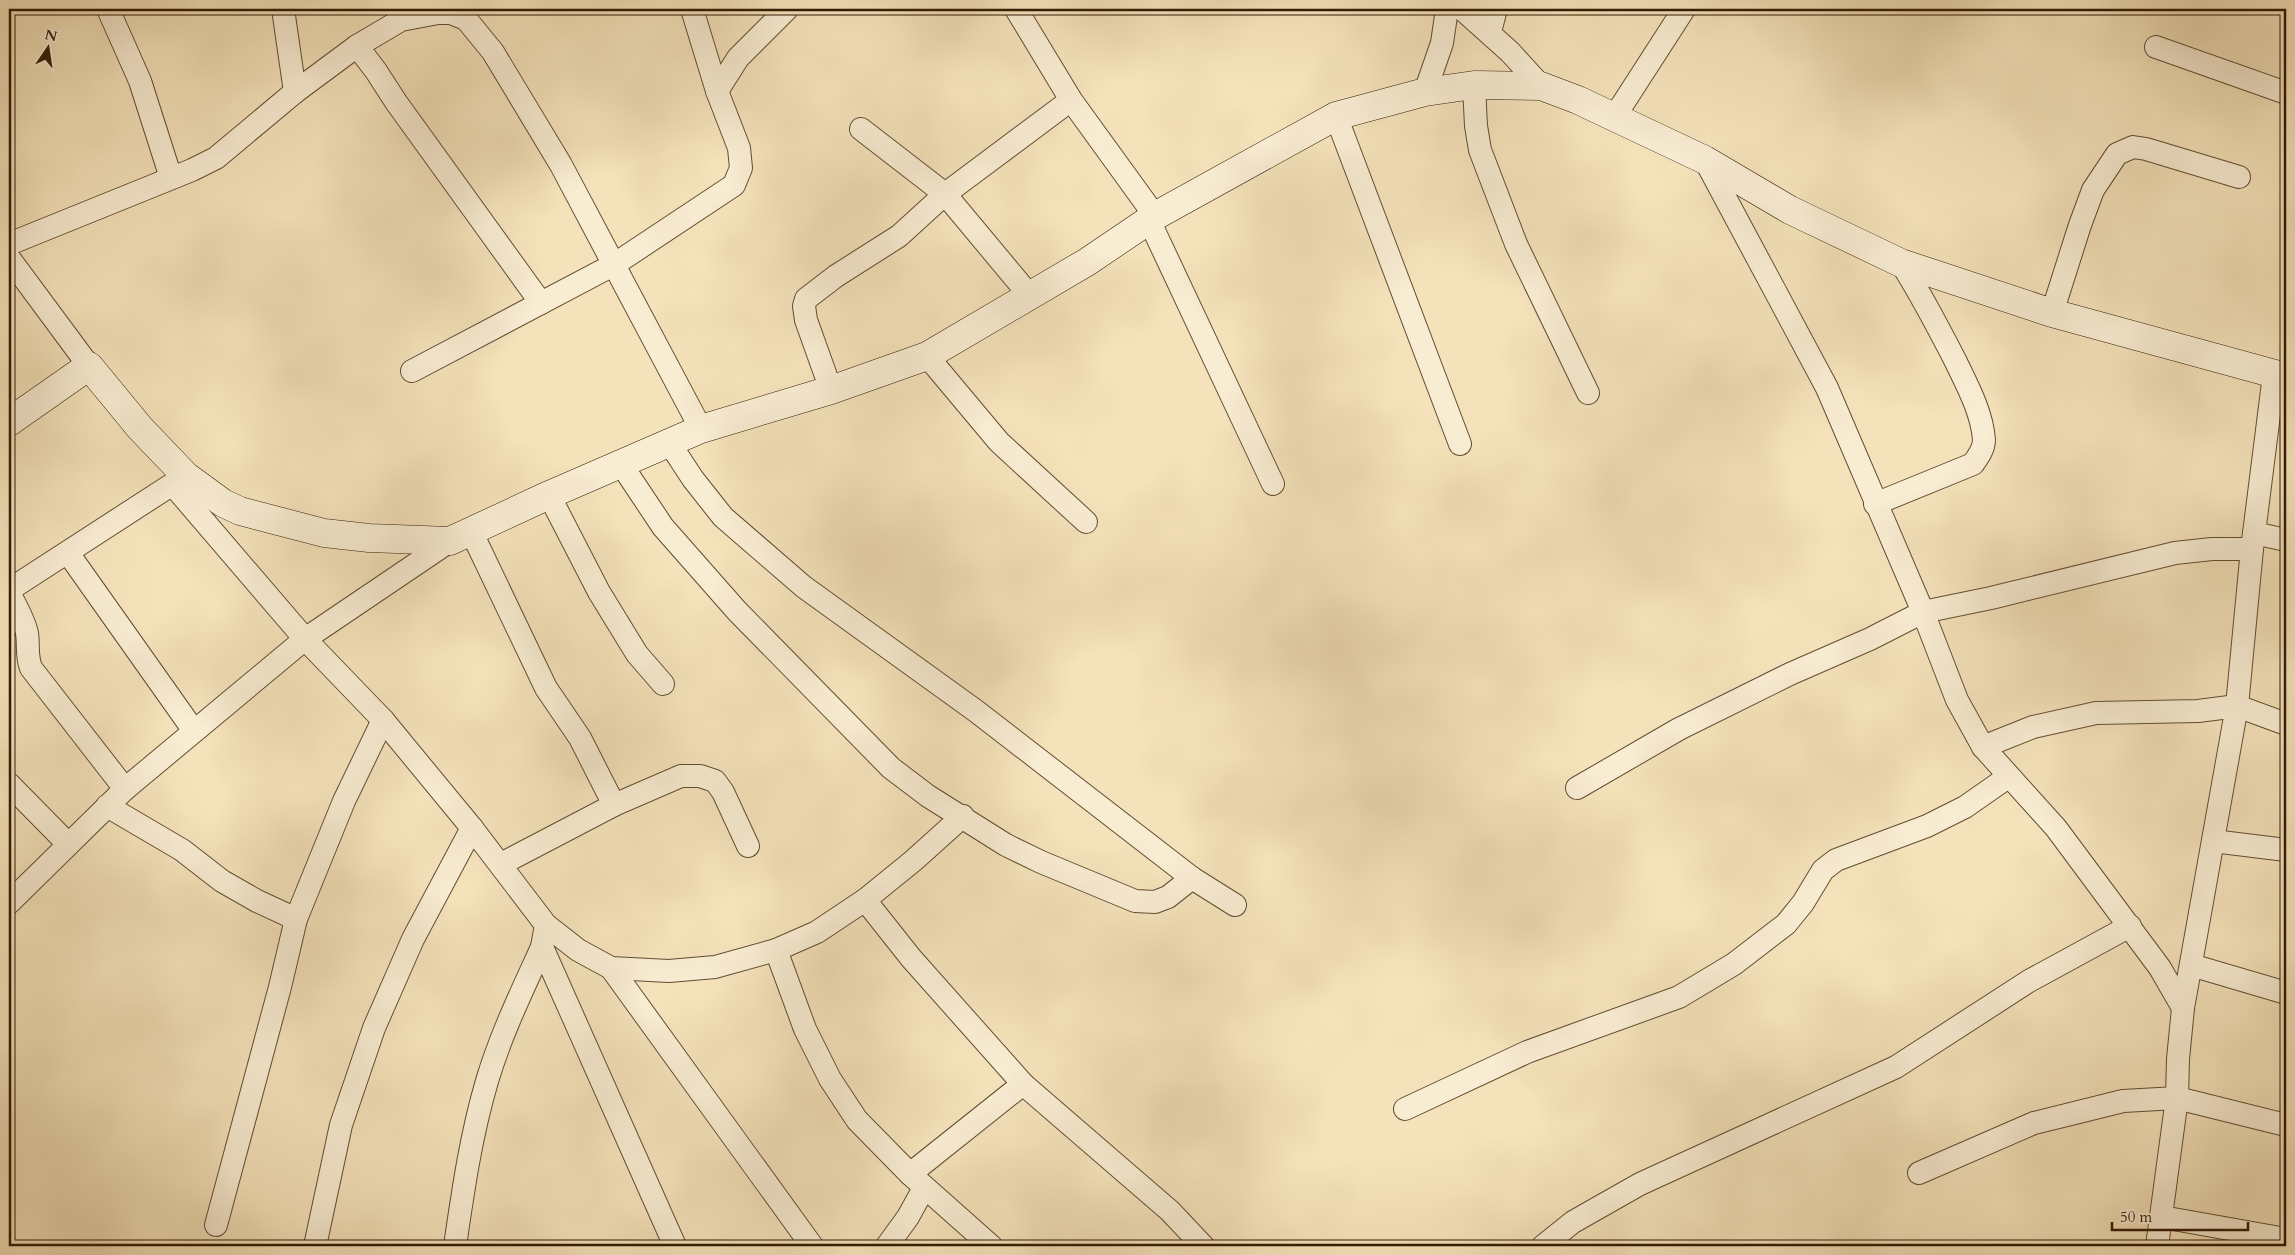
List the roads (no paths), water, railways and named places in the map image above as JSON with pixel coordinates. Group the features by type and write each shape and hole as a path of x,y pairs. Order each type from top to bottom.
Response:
{"street":[{"path":"108,9 140,81 171,178"},
{"path":"283,9 295,92"},
{"path":"412,371 615,264 734,185 741,168 739,148 717,91 692,9"},
{"path":"717,91 738,58 787,9"},
{"path":"1016,9 1072,100 1152,218 1273,484"},
{"path":"1425,92 1442,43 1447,9"},
{"path":"1462,9 1490,32 1541,86"},
{"path":"1490,32 1496,9"},
{"path":"1615,116 1684,9"},
{"path":"9,244 216,158 295,92 402,14 451,13 466,19 494,52 561,165 701,429"},
{"path":"357,46 541,302"},
{"path":"2156,47 2286,93"},
{"path":"1474,85 1476,126 1480,150 1516,244 1588,393"},
{"path":"9,903 125,788 305,639 460,536 701,429 831,390 927,356 1087,262 1152,218 1336,116 1425,92 1474,85 1541,86 1615,116 1705,160 1790,210 1901,263 2052,313 2280,376 2253,541 2237,706 2183,1008 2178,1059 2177,1098 2157,1246"},
{"path":"831,390 806,320 804,306 806,299 836,276 899,236 946,194 1072,100"},
{"path":"1336,116 1460,444"},
{"path":"861,129 946,194 1030,296"},
{"path":"2052,313 2080,225 2094,190 2117,154 2133,147 2239,177"},
{"path":"1705,160 1827,388 1875,504 1923,612 1957,700 1983,746 2008,777 2056,828 2160,968 2183,1008"},
{"path":"9,258 89,366 140,428 305,639 384,720 501,864 546,925 578,950 611,968 812,1246"},
{"path":"1875,504 1973,464 1980,454 1984,441 1977,409 1967,385 1925,301 1901,263"},
{"path":"927,356 999,442 1086,522"},
{"path":"9,422 89,366"},
{"path":"670,444 693,479 723,517 804,587 976,711 1192,878 1235,906"},
{"path":"621,464 663,526 736,611 891,768 928,796 1006,844 1041,862 1135,901 1154,902 1168,897 1192,878"},
{"path":"179,480 240,511 324,533 369,538 460,536"},
{"path":"125,788 31,668 27,656 28,639 26,630 9,591 179,480"},
{"path":"549,495 599,592 637,654 663,684"},
{"path":"460,536 546,688 580,738 614,805"},
{"path":"1577,788 1678,730 1782,678 1923,612 1991,598 2175,553 2212,549 2253,541 2286,540"},
{"path":"68,553 194,731"},
{"path":"1983,746 2033,727 2096,713 2198,711 2237,706 2286,724"},
{"path":"216,1225 278,996 296,919 344,801 384,720"},
{"path":"501,864 614,805 680,776 700,776 715,781 723,792 748,846"},
{"path":"1404,1109 1527,1052 1679,997 1734,964 1786,924 1803,903 1823,870 1836,860 1927,826 1965,807 2008,777"},
{"path":"9,784 68,844"},
{"path":"107,806 182,850 222,881 257,901 296,919"},
{"path":"611,968 669,971 715,967 776,950 817,932 865,900 914,861 963,816"},
{"path":"315,1246 341,1124 374,1028 413,939 472,828"},
{"path":"2213,841 2286,850"},
{"path":"865,900 912,958 1023,1084 1170,1211 1203,1246"},
{"path":"455,1246 466,1170 487,1081 510,1015 542,947 546,925"},
{"path":"1544,1246 1573,1222 1640,1184 1896,1067 2029,981 2130,926"},
{"path":"542,947 675,1246"},
{"path":"776,950 805,1030 830,1079 857,1120 917,1181 991,1246"},
{"path":"2191,965 2286,993"},
{"path":"887,1246 908,1217 917,1181 1023,1084"},
{"path":"1919,1173 2034,1123 2123,1101 2177,1098 2286,1126"},
{"path":"2162,1218 2286,1238"}]}
